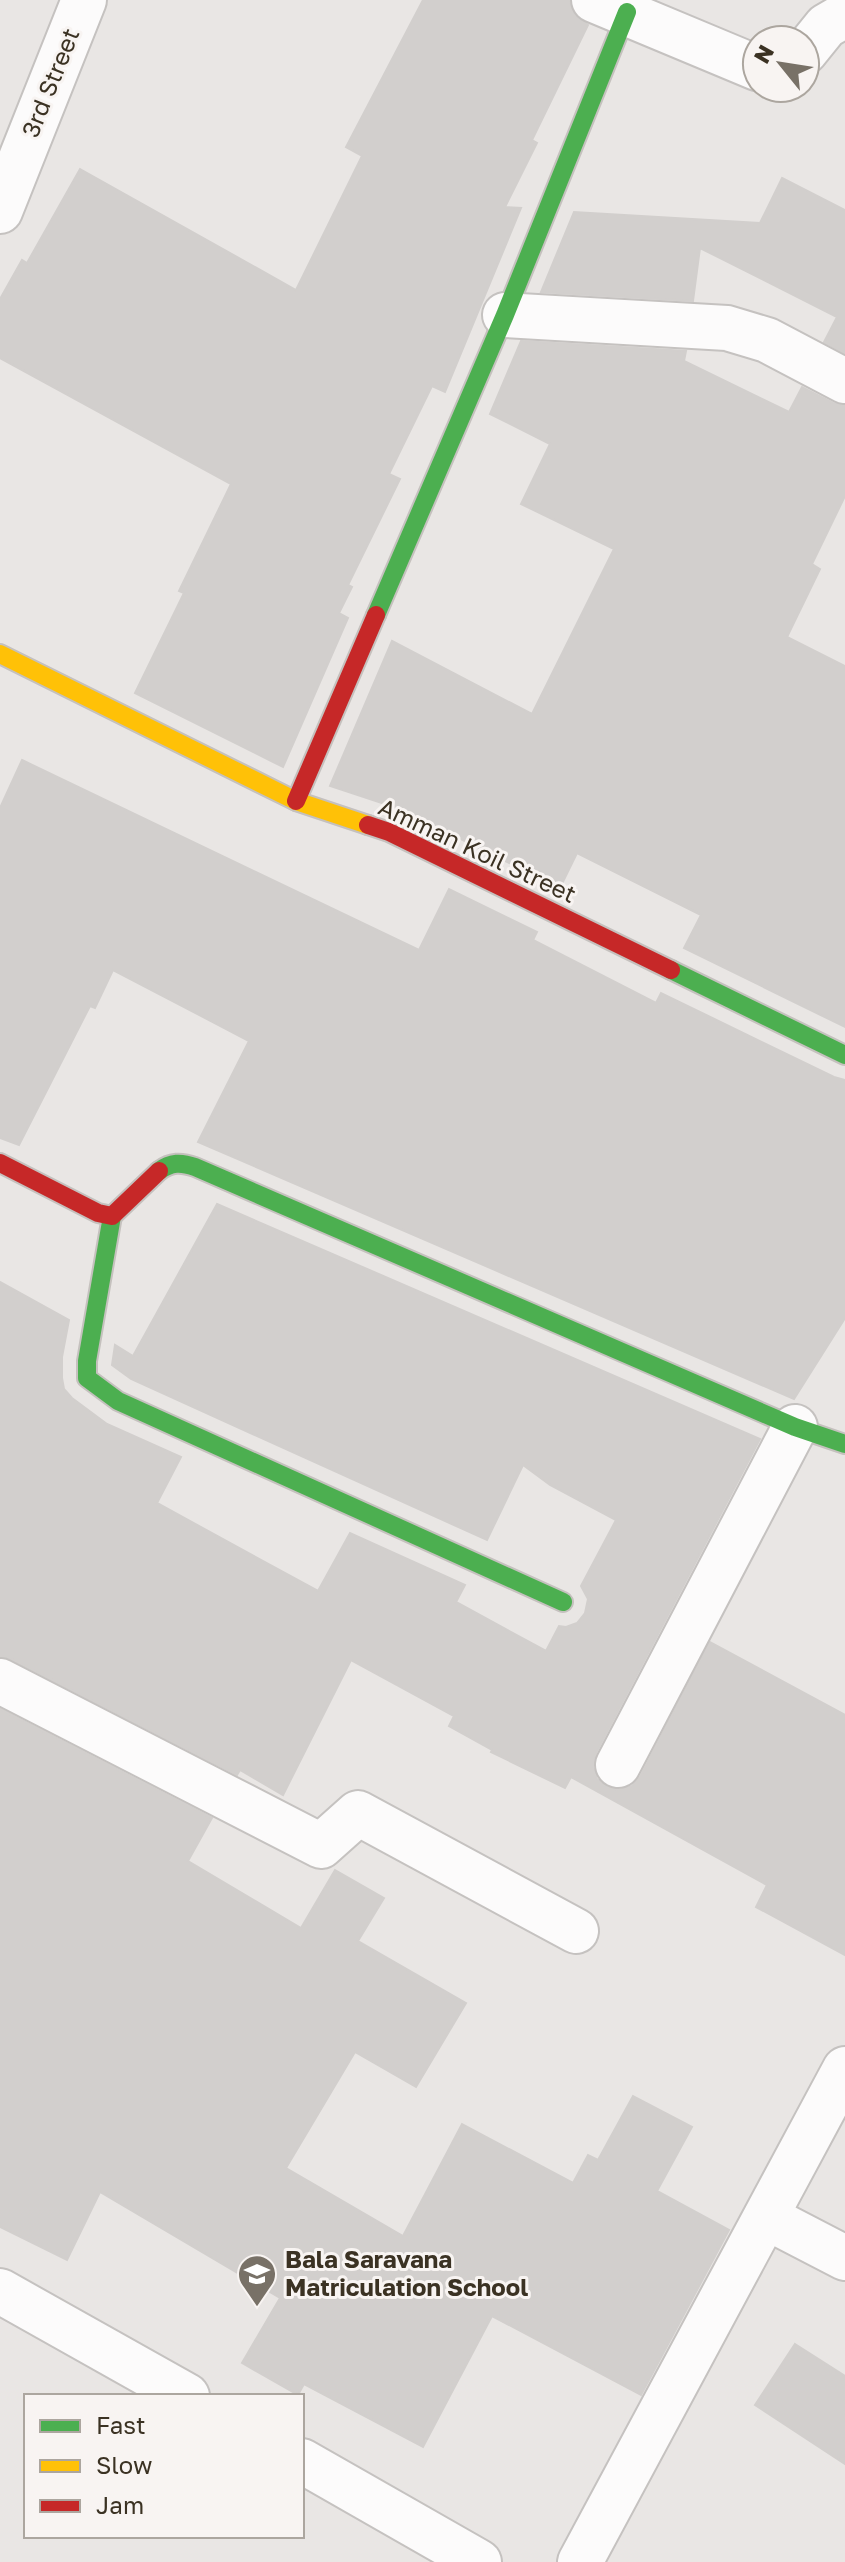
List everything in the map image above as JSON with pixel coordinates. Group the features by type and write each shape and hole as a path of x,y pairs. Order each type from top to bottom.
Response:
{"street":[{"name":"3rd Street","path":"0,211 84,0"},
{"path":"296,801 505,315 610,6 741,62"},
{"path":"821,32 845,15"},
{"path":"505,315 727,328 767,340 845,381"},
{"name":"Amman Koil Street","path":"0,654 296,801 389,832 845,1055"},
{"path":"0,1163 98,1213 112,1216 126,1207 153,1175 168,1164 181,1163 795,1427 845,1444"},
{"path":"112,1216 87,1361 87,1378 96,1387 118,1401 563,1602"},
{"path":"618,1765 795,1427"},
{"path":"0,1681 321,1846 358,1813 576,1931"},
{"path":"580,2562 845,2069"},
{"path":"766,2217 845,2258"},
{"path":"0,2291 183,2394"},
{"path":"304,2462 420,2547 479,2562"}],"building":[{"path":"423,0 570,0 574,14 588,25 532,140 537,143 505,207 521,208 445,392 432,386 389,474 400,479 348,585 352,587 339,613 348,618 283,767 135,693 184,593 179,591 231,484 0,358 0,299 22,260 27,263 80,169 296,290 362,156 346,147"},
{"path":"782,178 845,210 845,353 824,342 837,317 700,248 693,301 541,292 574,212 760,223"},
{"path":"521,341 686,351 684,361 789,412 802,387 845,406 845,496 812,564 820,569 787,637 845,666 845,1027 684,948 701,915 577,853 560,888 400,809 330,786 392,641 532,714 614,549 521,504 550,444 490,414"},
{"path":"22,760 419,950 449,889 537,932 533,940 656,1003 661,993 845,1080 845,1318 794,1399 198,1142 249,1041 113,970 95,1008 90,1006 19,1145 0,1138 0,808"},
{"path":"217,1204 760,1439 596,1753 593,1767 597,1779 607,1787 620,1790 632,1786 640,1777 710,1642 845,1715 845,1955 756,1907 767,1885 571,1777 565,1788 491,1752 449,1726 454,1716 351,1660 283,1795 240,1770 237,1775 0,1656 0,1282 69,1320 62,1357 62,1378 64,1389 72,1398 107,1424 181,1457 157,1503 318,1591 350,1533 465,1585 456,1602 546,1651 559,1626 577,1623 585,1613 588,1599 581,1586 616,1520 550,1485 523,1465 487,1540 131,1379 112,1365 115,1345 133,1356"},
{"path":"0,1709 212,1818 188,1861 301,1928 335,1870 384,1898 358,1941 466,2003 416,2087 355,2052 286,2168 403,2236 462,2124 573,2183 588,2155 598,2160 633,2096 692,2127 657,2191 729,2230 641,2395 492,2316 423,2447 304,2384 296,2394 242,2363 280,2298 100,2192 67,2260 0,2227"},
{"path":"795,2344 845,2376 845,2464 755,2405"}],"traffic: fast":[{"path":"376,615 505,315 627,12"},
{"path":"671,970 845,1055"},
{"path":"159,1171 176,1164 195,1167 795,1427 845,1444"},
{"path":"112,1216 87,1361 87,1378 118,1401 563,1602"}],"traffic: slow":[{"path":"0,654 296,801 368,825"}],"traffic: jam":[{"path":"296,801 376,615"},
{"path":"368,825 389,832 671,970"},
{"path":"0,1163 98,1213 112,1216 159,1171"}],"place":[{"name":"Bala Saravana Matriculation School","path":"257,2308"}]}
